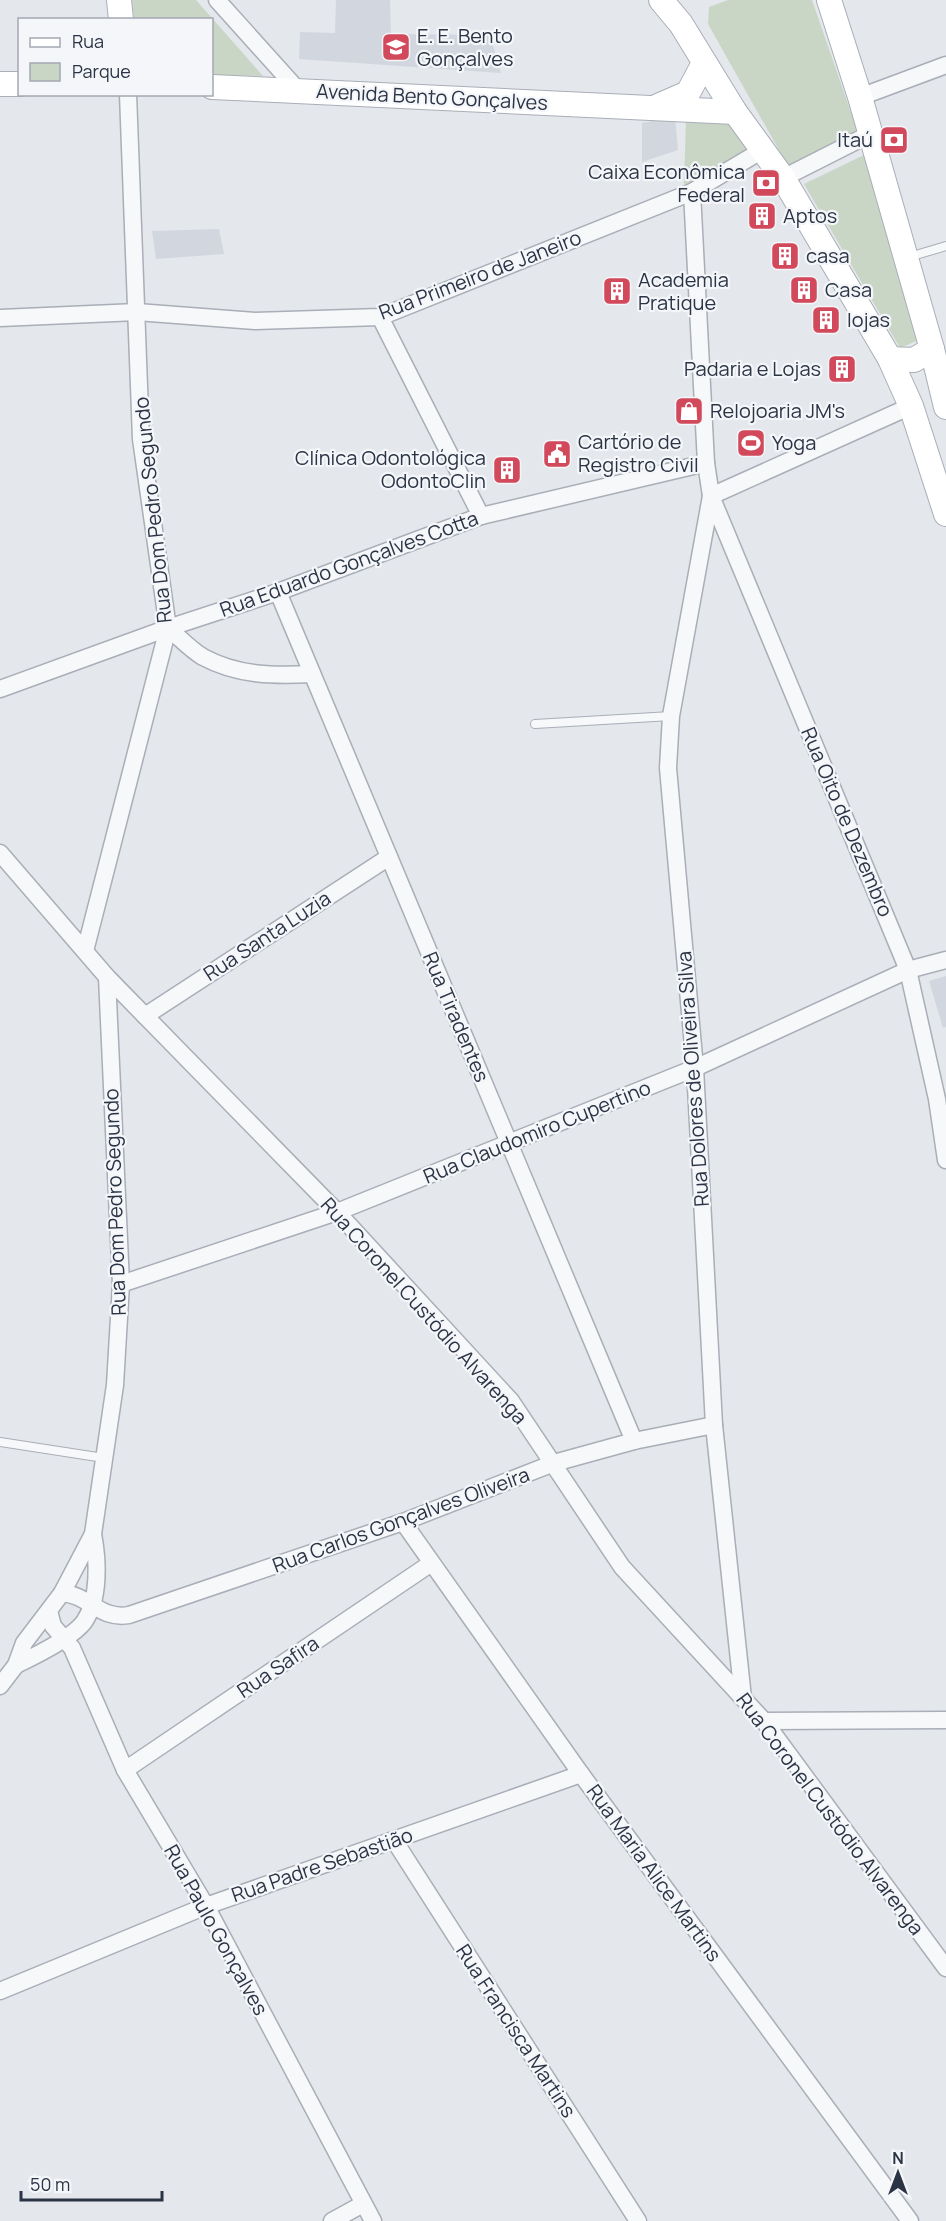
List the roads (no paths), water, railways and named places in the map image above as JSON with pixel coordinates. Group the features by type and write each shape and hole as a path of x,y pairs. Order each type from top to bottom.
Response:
{"main road":[{"path":"119,0 121,18"},
{"path":"662,0 681,24 761,151 783,178 890,359 910,406 946,514"},
{"path":"829,0 860,97 905,258 939,354 946,407"},
{"name":"Avenida Bento Gonçalves","path":"653,108 688,93 704,63"},
{"path":"0,84 18,84"},
{"name":"Avenida Bento Gonçalves","path":"213,87 735,112"},
{"path":"890,359 914,360 939,354"}],"street":[{"path":"217,0 298,90"},
{"path":"860,97 946,65"},
{"name":"Rua Dom Pedro Segundo","path":"86,951 168,628 141,439 128,96"},
{"path":"783,178 870,134"},
{"name":"Rua Primeiro de Janeiro","path":"0,318 137,312 255,321 380,317 692,192 761,151"},
{"path":"692,192 706,463"},
{"path":"380,317 482,516"},
{"path":"711,496 910,406"},
{"name":"Rua Dolores de Oliveira Silva","path":"706,463 711,496 671,716 668,768 695,1068 714,1425 743,1698"},
{"name":"Rua Eduardo Gonçalves Cotta","path":"0,689 168,628 278,592 482,516 706,463"},
{"name":"Rua Oito de Dezembro","path":"711,496 908,970 937,1099 946,1160"},
{"name":"Rua Tiradentes","path":"278,592 634,1441"},
{"path":"168,628 202,657 232,669 267,676 312,674"},
{"name":"Rua Coronel Custódio Alvarenga","path":"0,853 107,977 337,1212 511,1401 622,1567 764,1721 946,1968"},
{"name":"Rua Santa Luzia","path":"145,1016 389,857"},
{"name":"Rua Claudomiro Cupertino","path":"121,1284 337,1212 695,1068 908,970 946,960"},
{"name":"Rua Dom Pedro Segundo","path":"16,1665 82,1624 92,1605 97,1564 93,1534 115,1385 121,1284 107,977"},
{"name":"Rua Carlos Gonçalves Oliveira","path":"92,1605 106,1614 129,1616 403,1522 554,1463 634,1441 714,1425"},
{"name":"Rua Maria Alice Martins","path":"403,1522 430,1564 581,1774 909,2221"},
{"name":"Rua Dom Pedro Segundo","path":"0,1686 16,1665 24,1642 62,1593 93,1534"},
{"name":"Rua Safira","path":"125,1770 430,1564"},
{"path":"62,1593 73,1594 92,1605"},
{"path":"50,1611 53,1626 65,1636"},
{"name":"Rua Paulo Gonçalves","path":"65,1636 125,1770 206,1906 373,2221"},
{"path":"764,1721 946,1720"},
{"name":"Rua Padre Sebastião","path":"0,1991 206,1906 581,1774"},
{"name":"Rua Francisca Martins","path":"394,1840 638,2221"},
{"path":"332,2221 363,2204"}],"lane":[{"path":"905,258 946,246"},
{"path":"535,724 671,716"},
{"path":"0,1442 104,1458"}],"place":[{"name":"E. E. Bento Gonçalves","path":"396,47"},
{"name":"Itaú","path":"894,140"},
{"name":"Caixa Econômica Federal","path":"766,183"},
{"name":"Aptos","path":"762,216"},
{"name":"casa","path":"785,256"},
{"name":"Casa","path":"804,290"},
{"name":"Academia Pratique","path":"617,291"},
{"name":"lojas","path":"826,320"},
{"name":"Padaria e Lojas","path":"842,369"},
{"name":"Relojoaria JM's","path":"689,411"},
{"name":"Yoga","path":"751,443"},
{"name":"Cartório de Registro Civil","path":"557,454"},
{"name":"Clínica Odontológica OdontoClin","path":"507,470"}]}
